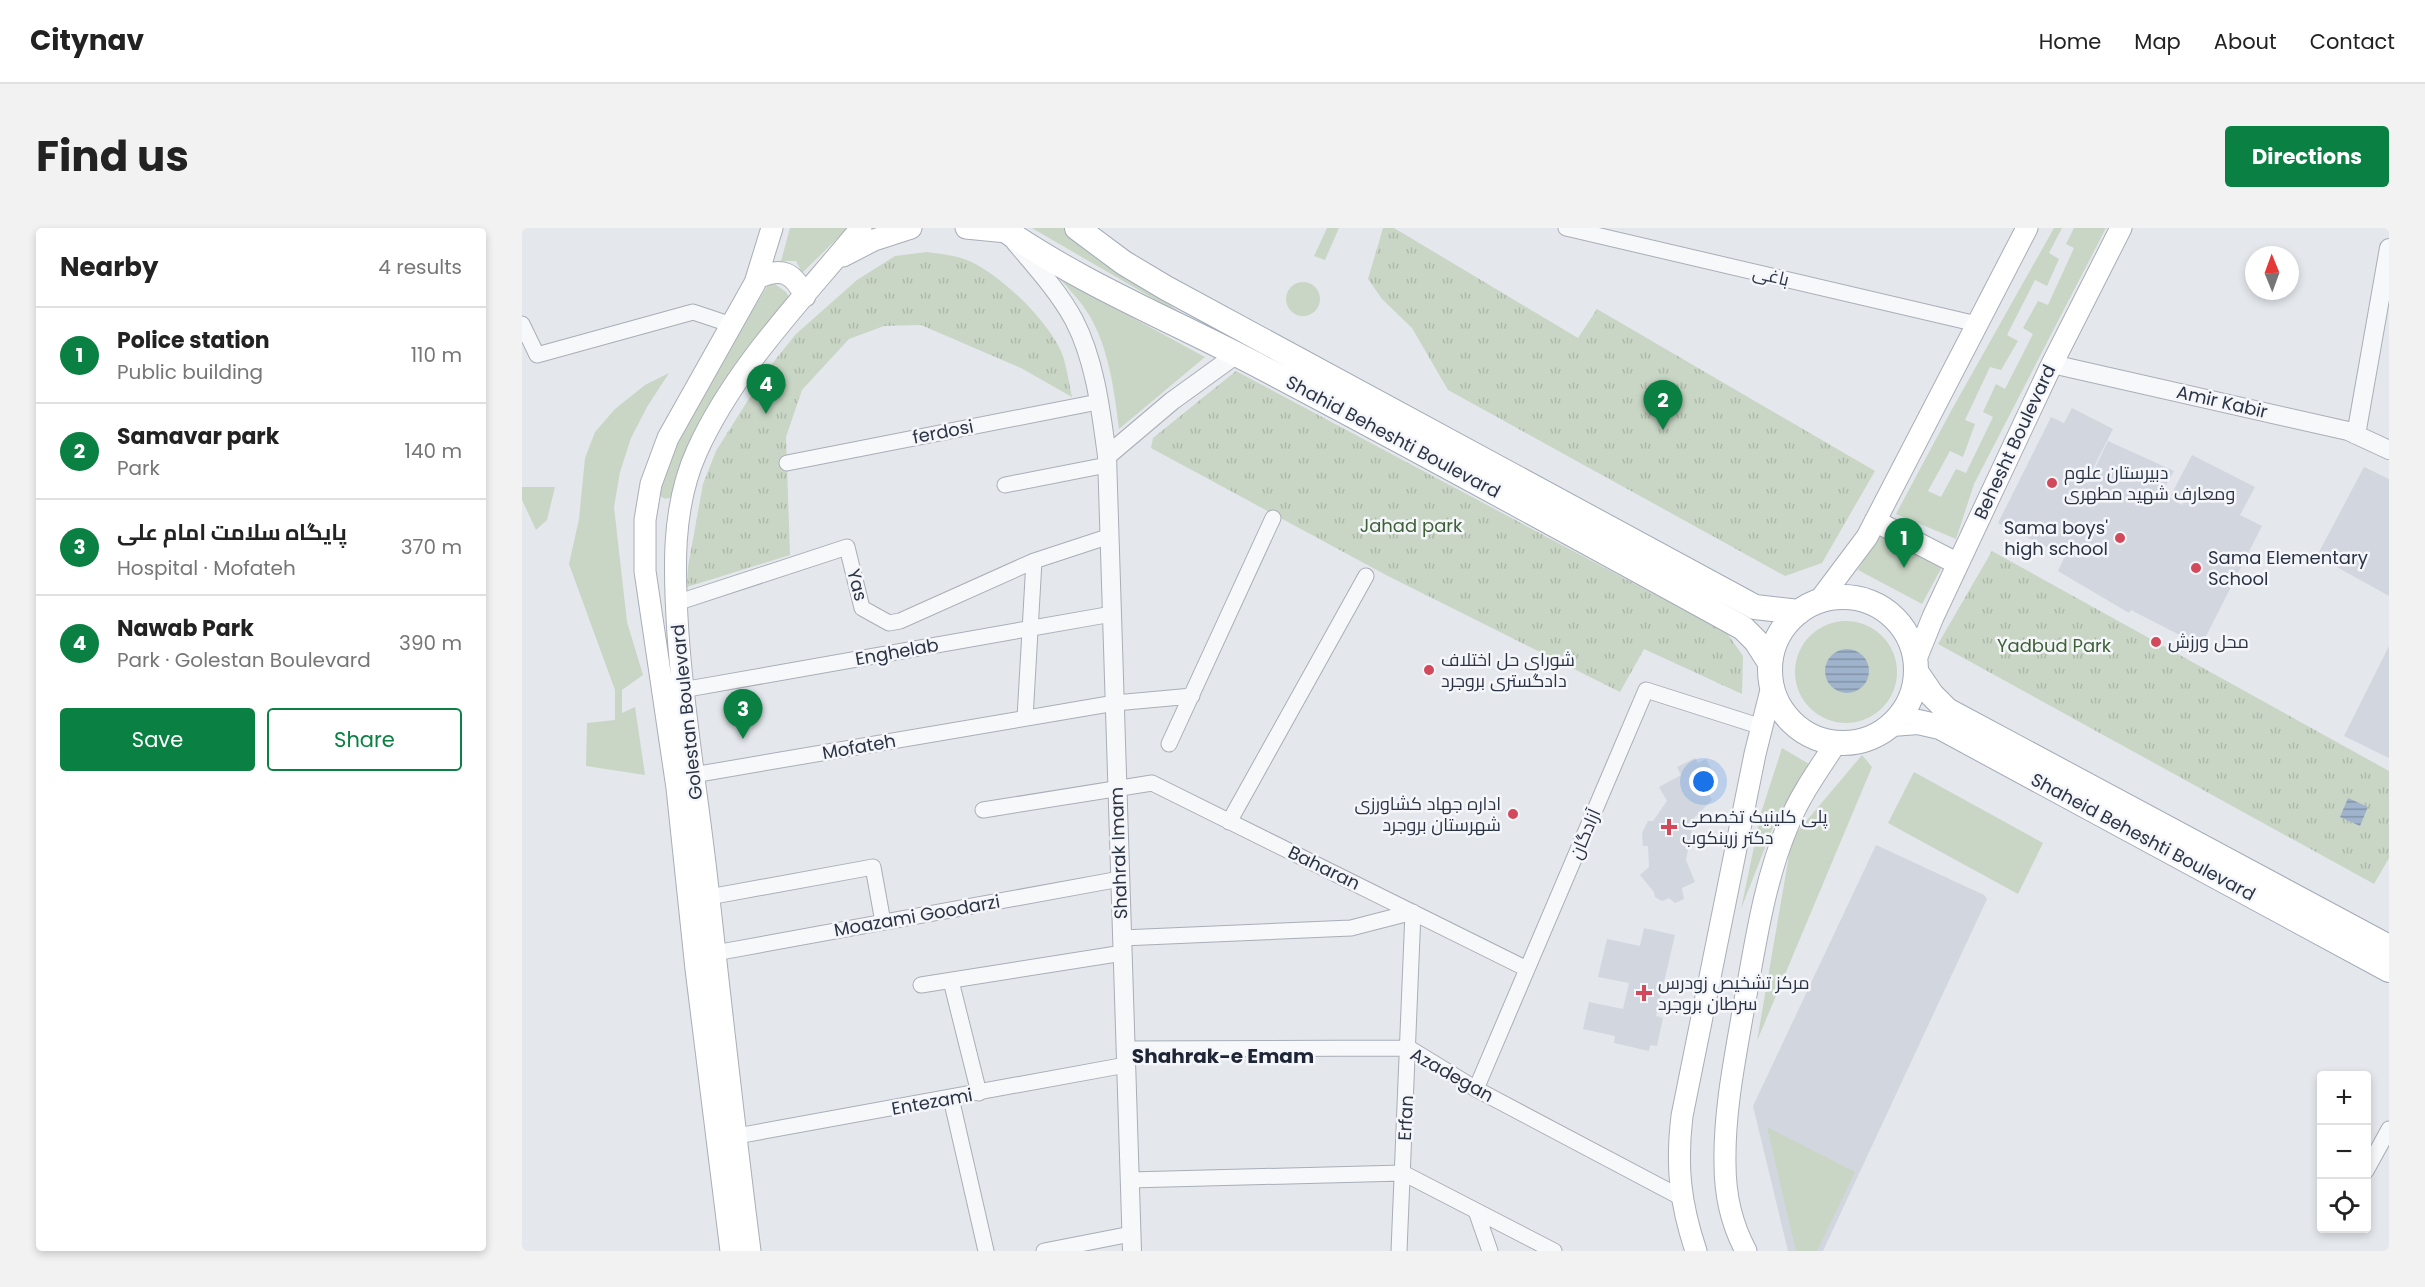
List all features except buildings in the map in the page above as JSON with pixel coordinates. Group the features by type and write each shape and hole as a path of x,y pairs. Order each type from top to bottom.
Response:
{"main road":[{"name":"Golestan Boulevard","path":"731,1251 697,980 677,788 645,571 645,520 650,490 668,438 757,278 772,228"},
{"name":"Golestan Boulevard","path":"750,1251 709,897 682,690 676,603 676,546 683,495 696,452 720,407 742,373 861,228"},
{"path":"835,260 874,240 911,228"},
{"path":"966,228 1004,230"},
{"name":"Shahid Beheshti Boulevard","path":"1077,228 1124,263 1166,288 1755,607 1809,606"},
{"path":"1696,1251 1682,1198 1678,1150 1682,1116 1762,727 1774,647 1781,631 1809,606 1868,537 2027,228"},
{"name":"Behesht Boulevard","path":"1916,666 1958,564 2052,364 2121,228"},
{"name":"Shahid Beheshti Boulevard","path":"1004,230 1102,288 1237,354 1473,479 1743,628 1756,641 1771,675"},
{"path":"757,278 769,273 788,274 796,280 805,296"},
{"path":"650,490 654,501 664,507 677,502 683,495"},
{"path":"1875,521 1958,564"},
{"path":"1771,675 1780,707 1795,725 1814,737 1836,743 1856,742 1875,735 1892,724 1905,710 1916,666 1911,642 1902,626 1889,612 1855,597 1837,597 1809,606"},
{"name":"Shaheid Beheshti Boulevard","path":"1916,666 1932,695 1947,710 2388,943"},
{"name":"Shaheid Beheshti Boulevard","path":"1892,724 1918,722 1940,727 2389,970"},
{"path":"1746,1251 1734,1225 1727,1194 1726,1128 1733,1070 1751,969 1774,865 1788,824 1804,793 1836,743"}],"street":[{"name":"باغی","path":"1566,228 1977,324"},
{"name":"Shahrak Imam","path":"1004,230 1058,295 1074,322 1085,351 1098,402 1107,460 1132,1243"},
{"path":"2356,435 2389,248"},
{"path":"522,324 537,355 693,312 732,325"},
{"path":"1005,485 1107,460 1172,401 1237,354"},
{"name":"Amir Kabir","path":"2052,364 2348,431 2389,450"},
{"name":"ferdosi","path":"787,462 1098,402"},
{"path":"1169,744 1273,518"},
{"name":"Yas","path":"676,603 847,547 862,608 889,623 900,621 1034,561 1110,536"},
{"path":"1025,718 1034,561"},
{"path":"1229,822 1366,576"},
{"name":"Enghelab","path":"682,690 1112,614"},
{"name":"آزادگان","path":"1476,1089 1646,690 1762,727"},
{"name":"Mofateh","path":"693,775 1115,703 1192,696"},
{"name":"Baharan","path":"983,810 1152,783 1527,969"},
{"path":"709,897 873,867 883,922"},
{"name":"Moazami Goodarzi","path":"714,953 1120,879"},
{"path":"921,986 1122,946 1352,928 1413,912"},
{"name":"Erfan","path":"1400,1251 1413,912"},
{"path":"951,981 979,1093"},
{"name":"Azadegan","path":"1126,1057 1409,1048 1476,1089 1682,1198"},
{"name":"Entezami","path":"737,1136 979,1093 1126,1057"},
{"path":"951,1098 986,1251"},
{"path":"2371,1163 2389,1129"},
{"path":"1130,1180 1403,1173 1554,1251"},
{"path":"1476,1211 1490,1251"},
{"path":"1044,1251 1132,1243"}],"shaded area":[{"path":"2072,408 2113,429 2086,482 2092,487 2088,483 2108,441 2174,471 2161,493 2182,505 2184,501 2171,495 2192,455 2255,487 2240,515 2262,526 2201,646 2131,610 2129,613 2058,571 2065,556 1998,523 2051,417 2064,423"},
{"path":"2364,467 2389,479 2389,596 2317,556"},
{"path":"2389,646 2389,758 2344,736"},
{"name":"پلی کلینیک تخصصی دکتر زرینکوب","path":"1695,758 1698,763 1706,759 1713,772 1703,783 1712,800 1694,818 1686,860 1695,882 1682,888 1684,899 1675,903 1669,898 1662,901 1655,897 1654,892 1640,875 1649,867 1648,846 1643,846 1642,833 1648,821 1653,821 1667,801 1659,787 1681,775 1677,767"},
{"path":"1876,845 1984,895 1987,899 1823,1251 1788,1251 1753,1106"},
{"name":"مرکز تشخیص زودرس سرطان بروجرد","path":"1644,928 1675,935 1656,1016 1663,1018 1657,1046 1650,1045 1649,1051 1614,1043 1615,1036 1583,1029 1589,1002 1623,1009 1629,983 1598,977 1607,939 1640,946"}],"green space":[{"path":"790,228 848,228 802,273 796,261 781,261"},
{"path":"1032,228 1063,228 1192,321 1037,231"},
{"path":"1327,228 1339,228 1325,260 1314,256"},
{"path":"1383,228 1394,228 1578,338 1597,309 1875,471 1822,563 1785,576 1448,390 1412,328 1382,299 1368,279"},
{"path":"2054,228 2062,228 2049,253 2059,259 2047,286 2035,280 2007,335 2018,341 2001,370 1990,367 1965,420 1975,424 1963,457 1950,451 1928,491 1941,497 1956,469 1966,473 1993,417 1983,412 1996,384 2005,389 2033,334 2023,328 2038,301 2048,305 2074,248 2066,244 2074,228 2106,228 1974,484 1956,539 1896,514 1951,411"},
{"path":"927,252 960,258 977,265 992,274 1021,299 1057,343 1063,356 1072,397 1021,368 921,325 884,326 849,339 802,390 786,437 790,555 687,587 688,567 703,484 716,451 767,370 796,334 857,280 895,256"},
{"path":"1059,278 1205,357 1119,429 1112,381 1104,349 1092,319"},
{"path":"1303,282 1315,287 1320,299 1315,311 1303,316 1291,311 1286,299 1291,287"},
{"path":"775,284 789,297 752,341 700,424 672,497 665,499 660,496 667,469 690,414 768,285"},
{"name":"Jahad park","path":"1236,371 1727,633 1743,656 1742,694 1644,649 1620,692 1386,575 1151,448 1153,438"},
{"path":"669,373 647,407 631,438 620,472 614,507 627,622 643,675 622,690 622,713 635,707 645,775 586,766 587,723 615,720 615,690 569,564 579,519 585,458 595,432 615,409 645,385"},
{"path":"522,487 555,487 547,520 536,530 522,500"},
{"path":"1879,532 1943,565 1922,604 1858,570"},
{"name":"Yadbud Park","path":"1992,551 2389,771 2389,858 2374,884 1938,644"},
{"path":"1846,621 1865,625 1882,636 1893,653 1897,672 1893,691 1882,708 1865,719 1846,723 1827,719 1810,708 1799,691 1795,672 1799,653 1810,636 1827,625"},
{"path":"1782,748 1809,764 1777,817 1741,909 1761,813"},
{"path":"1862,755 1872,767 1757,1041 1792,838"},
{"path":"1914,772 2043,843 2018,894 1888,823"},
{"path":"1767,1127 1855,1172 1817,1251 1796,1251"}],"water":[{"path":"1847,649 1862,656 1869,671 1862,686 1847,693 1832,686 1825,671 1832,656"},
{"path":"2348,798 2368,807 2360,826 2340,817"}],"place":[{"name":"Nawab Park","path":"766,414"},
{"name":"Samavar park","path":"1663,430"},
{"name":"دبیرستان علوم ومعارف شهید مطهری","path":"2052,483"},
{"name":"Sama boys' high school","path":"2120,538"},
{"name":"Police station","path":"1904,568"},
{"name":"Sama Elementary School","path":"2196,568"},
{"name":"محل ورزش","path":"2156,642"},
{"name":"شورای حل اختلاف دادگستری بروجرد","path":"1429,670"},
{"name":"پایگاه سلامت امام علی","path":"743,739"},
{"name":"اداره جهاد کشاورزی شهرستان بروجرد","path":"1513,814"},
{"name":"پلی کلینیک تخصصی دکتر زرینکوب","path":"1669,827"},
{"name":"مرکز تشخیص زودرس سرطان بروجرد","path":"1644,993"}],"district":[{"name":"Shahrak-e Emam","path":"1223,1056"}]}
